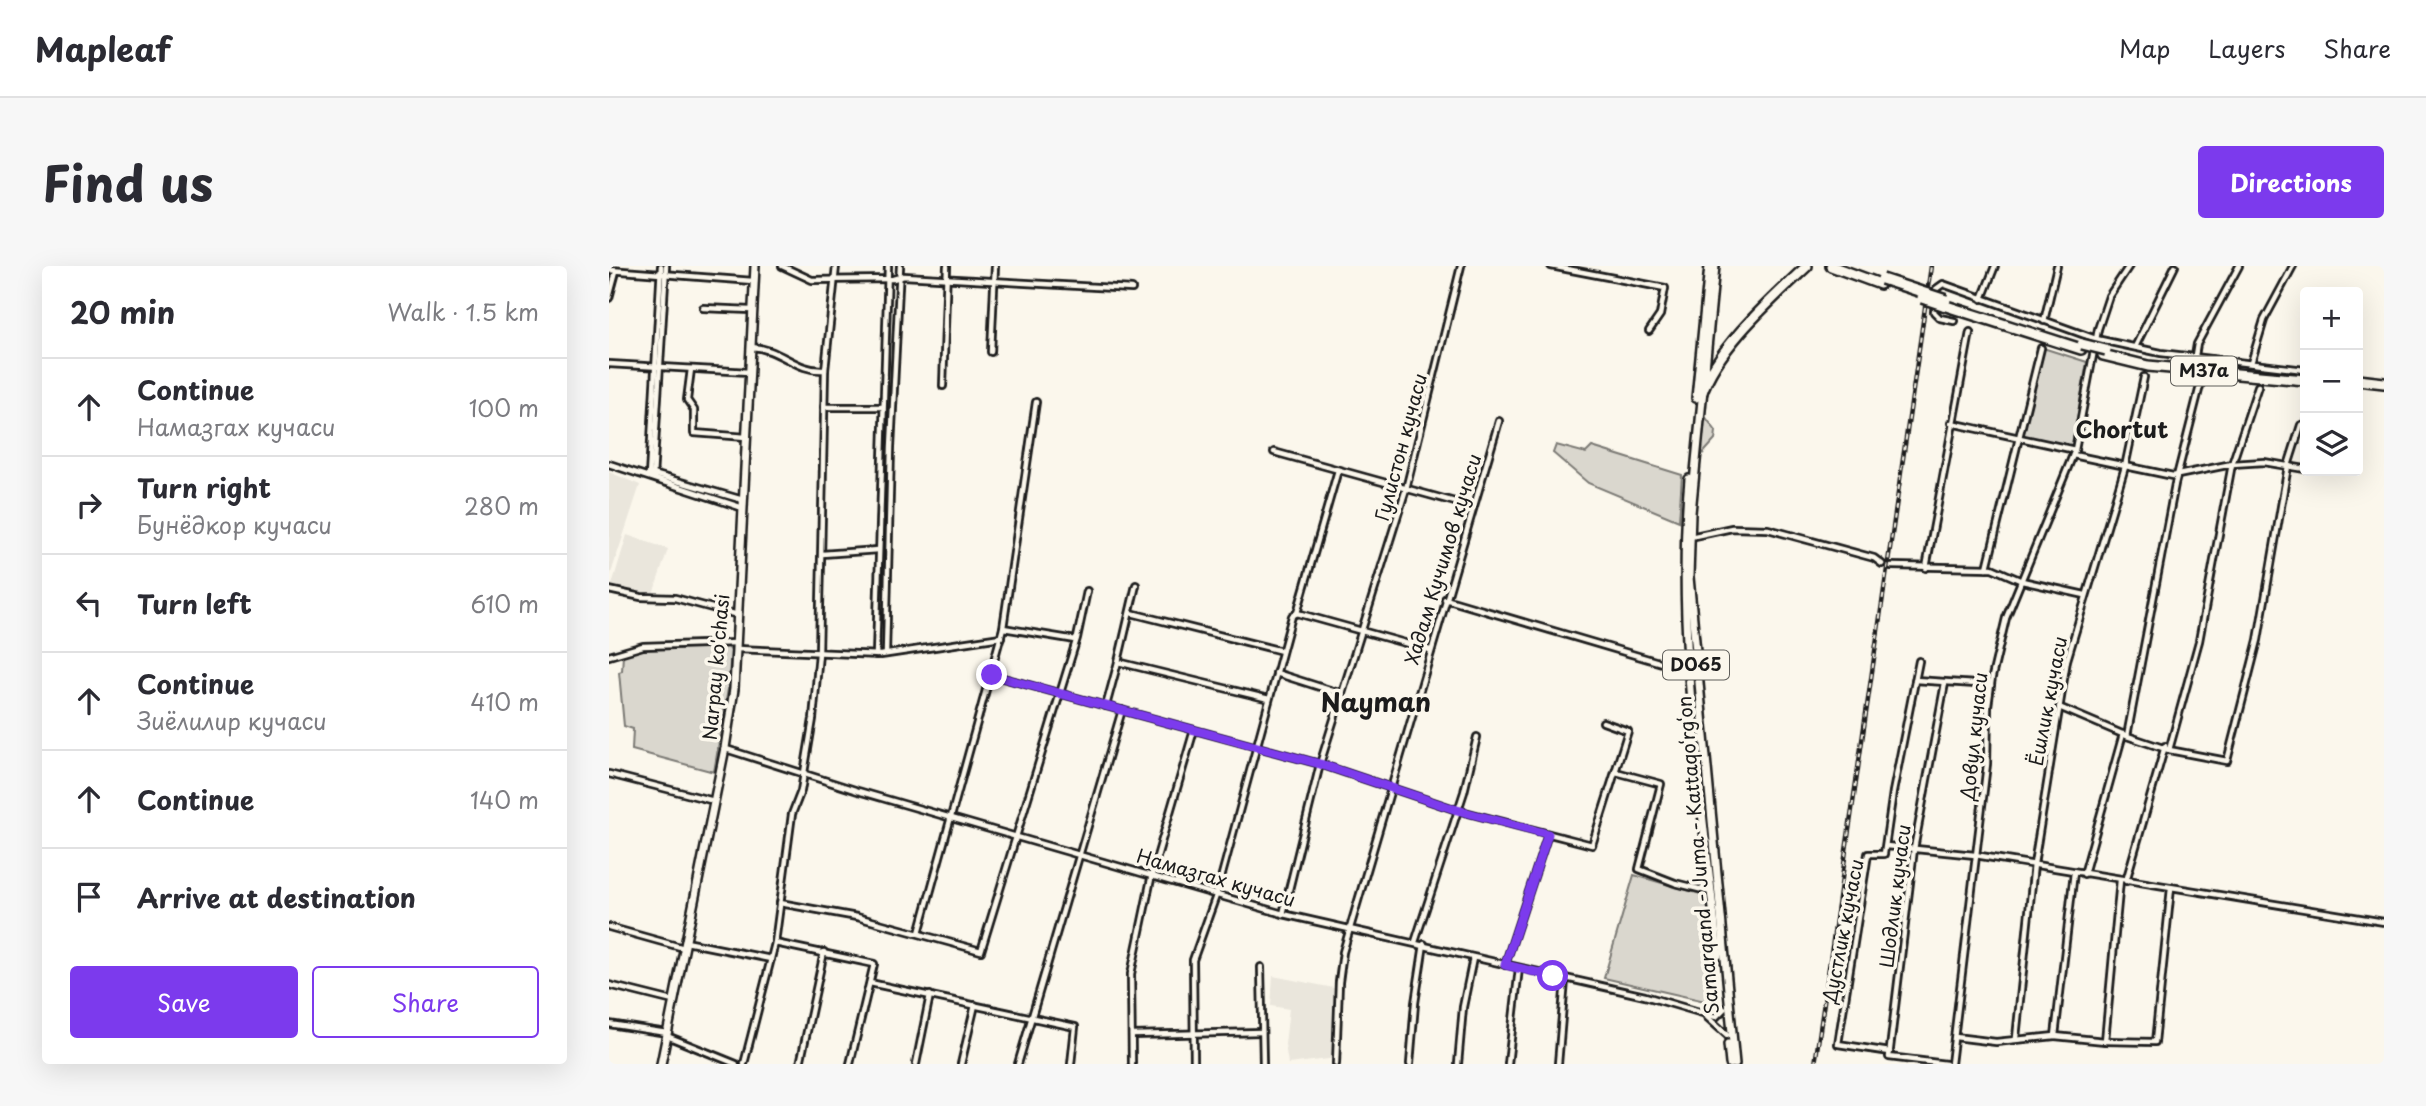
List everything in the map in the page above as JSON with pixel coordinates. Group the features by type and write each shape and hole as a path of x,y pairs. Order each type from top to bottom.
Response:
{"highway":[{"path":"1701,395 1718,362 1754,319 1807,266"},
{"name":"M37a","path":"1831,266 2148,366 2300,378"},
{"name":"M37a","path":"1845,266 1881,281"},
{"path":"2363,381 2383,384"},
{"path":"2363,386 2383,384"}],"main road":[{"name":"Narpay ko'chasi","path":"661,1064 725,748 737,646 755,266"},
{"name":"Samarqand - Juma - Kattaqo‘rg‘on","path":"1698,727 1690,671 1683,546 1709,266"},
{"name":"Samarqand - Juma - Kattaqo‘rg‘on","path":"1715,266 1689,538 1690,615 1698,727 1732,1064"},
{"name":"Samarqand - Juma - Kattaqo‘rg‘on","path":"1711,860 1711,892 1732,1064"}],"street":[{"path":"650,475 659,367 663,266"},
{"path":"782,266 812,280 947,278 1132,289"},
{"path":"744,1064 775,943 792,814 805,773 819,653 825,370 836,266"},
{"path":"876,654 888,266"},
{"path":"886,654 891,447 900,266"},
{"path":"943,386 947,266"},
{"path":"991,352 995,266"},
{"name":"Гулистон кучаси","path":"1283,914 1320,764 1406,489 1461,266"},
{"path":"1551,266 1665,288 1660,315 1649,331"},
{"path":"1982,299 1995,266"},
{"path":"2044,321 2057,266"},
{"name":"Довул кучаси","path":"1949,1064 1955,1037 1987,764 1991,685 2006,618 2074,452 2096,339 2109,296 2129,266"},
{"path":"2135,347 2175,266"},
{"path":"2195,356 2197,344 2239,266"},
{"path":"2251,363 2264,320 2293,266"},
{"path":"609,298 614,270 753,281"},
{"path":"1954,321 1940,318 1934,312 1937,287 1949,285 2096,339 2195,356 2300,369"},
{"path":"703,308 751,310"},
{"path":"1926,568 1970,332"},
{"path":"750,347 769,349 804,369 825,370"},
{"path":"1987,568 2041,348"},
{"path":"609,364 749,372"},
{"path":"691,369 687,400 694,410 694,433 746,437"},
{"name":"Ёшлик кучаси","path":"2016,1038 2033,864 2067,660 2125,467 2144,377"},
{"path":"2084,874 2125,735 2201,382"},
{"path":"2105,1041 2123,881 2199,641 2232,464 2258,386"},
{"path":"919,933 1003,628 1037,402"},
{"path":"824,407 882,407"},
{"name":"Хадам Кучимов кучаси","path":"1336,1064 1339,982 1350,929 1499,421"},
{"path":"1951,424 2020,437 2125,467 2180,475 2232,464 2265,462 2300,468"},
{"path":"2059,707 2125,735 2167,748 2227,761 2258,640 2288,466 2300,428"},
{"path":"1275,452 1473,508"},
{"path":"609,464 743,504"},
{"path":"1194,1064 1193,960 1217,893 1292,616 1297,613 1338,470"},
{"path":"1689,538 1732,528 1768,529 1874,558 1882,564"},
{"path":"822,554 878,550"},
{"path":"1891,566 1987,568 2022,581 2085,595"},
{"path":"1106,706 1136,585"},
{"path":"609,590 641,597 675,598 738,615"},
{"path":"780,903 857,917 981,951 1076,640 1087,592"},
{"path":"1445,599 1690,671"},
{"path":"1131,613 1282,651"},
{"path":"1297,613 1360,633 1430,650"},
{"path":"1003,628 1076,640"},
{"path":"609,656 643,646 737,646 819,653 886,654 1001,637"},
{"name":"Дустлик кучаси","path":"1889,1052 1838,1044 1868,854 1884,854 1893,792 1919,661"},
{"path":"1118,662 1269,699"},
{"path":"1276,673 1342,694"},
{"path":"992,675 1320,764 1457,810 1592,845 1628,731 1603,722"},
{"path":"1915,680 1991,685"},
{"name":"Шодлик кучаси","path":"1889,1052 1914,849 1945,683"},
{"path":"1018,1064 1122,710"},
{"path":"1132,1064 1131,974 1152,874 1194,730"},
{"path":"1415,942 1477,737"},
{"name":"Намазгах кучаси","path":"725,748 1283,914 1645,996 1704,1014"},
{"path":"1616,772 1661,784 1639,869 1675,883 1711,892"},
{"path":"609,774 714,801"},
{"path":"1505,965 1548,834"},
{"path":"1886,846 1975,855 2384,922"},
{"path":"2056,1036 2074,872"},
{"path":"1955,1037 1996,1042 2056,1036 2155,1042 2171,888"},
{"path":"609,927 684,945 771,959"},
{"path":"775,943 874,964 850,1064"},
{"path":"1411,1064 1415,1003 1424,944"},
{"path":"800,1064 824,953"},
{"path":"1458,1064 1463,1007 1473,958"},
{"path":"1261,967 1263,1064"},
{"path":"1508,1064 1519,968"},
{"path":"1558,1064 1565,980"},
{"path":"870,983 1075,1027 1070,1064"},
{"path":"609,985 674,1001"},
{"path":"916,1064 930,995"},
{"path":"961,1064 975,1004"},
{"path":"1704,1014 1716,1017 1724,1009"},
{"path":"1704,1014 1727,1035"},
{"path":"609,1024 667,1035 736,1064"},
{"path":"1132,1035 1262,1032"},
{"path":"1889,1052 1889,1057 1949,1064"}],"shaded area":[{"path":"2043,348 2087,362 2072,447 2023,436"},
{"path":"1704,415 1716,431 1715,440 1699,458"},
{"path":"1556,445 1586,453 1592,447 1682,475 1679,521 1588,483 1553,453"},
{"path":"609,472 640,485 609,579"},
{"path":"627,535 668,549 653,594 611,588"},
{"path":"728,647 731,651 728,689 714,772 632,750 633,729 624,726 619,672 622,671 623,655 644,648"},
{"path":"1634,875 1708,896 1718,1004 1604,978"},
{"path":"1273,976 1339,989 1337,1058 1288,1064 1285,1044 1289,1009 1271,1006"}],"railway":[{"path":"1815,1064 1931,266"}],"district":[{"name":"Chortut","path":"2122,430"},
{"name":"Nayman","path":"1376,703"}],"route":[{"path":"992,675 1320,764 1457,810 1548,834 1505,965 1553,976"}]}
